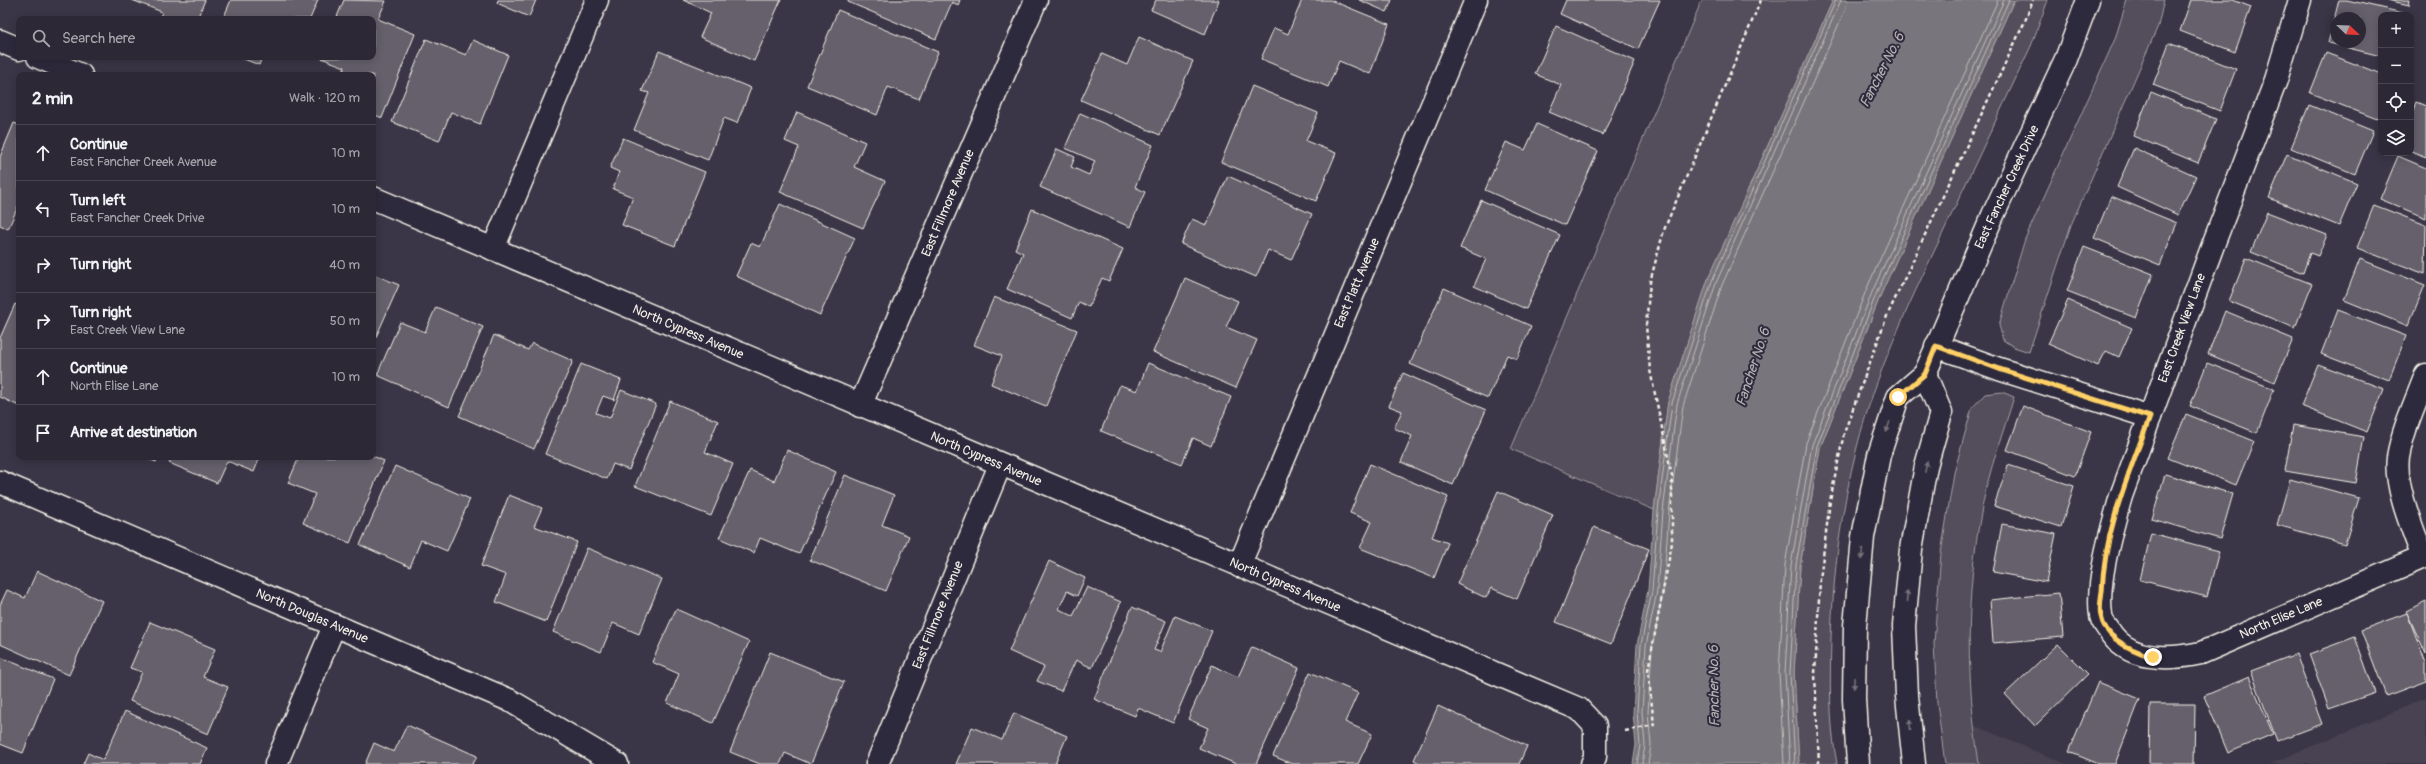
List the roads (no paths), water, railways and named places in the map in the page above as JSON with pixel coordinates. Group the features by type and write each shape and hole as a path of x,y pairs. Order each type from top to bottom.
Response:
{"street":[{"path":"493,249 597,0"},
{"name":"East Fillmore Avenue","path":"860,406 1036,0"},
{"name":"East Platt Avenue","path":"1239,566 1476,0"},
{"name":"East Fancher Creek Drive","path":"1925,374 1993,215 2066,59 2088,0"},
{"name":"East Creek View Lane","path":"2132,651 2112,636 2100,616 2102,575 2110,536 2121,496 2276,80 2300,0"},
{"path":"0,41 16,48"},
{"path":"45,60 74,72"},
{"name":"North Cypress Avenue","path":"376,199 860,406 1579,709 1595,726 1595,757 1592,764"},
{"path":"1936,346 1999,369 2150,417"},
{"path":"1858,764 1854,699 1855,626 1863,537 1879,455 1898,397 1925,374 1941,413 1926,466 1912,541 1905,618 1907,696 1914,764"},
{"path":"2424,557 2402,501 2398,458 2409,418 2426,375"},
{"name":"East Fillmore Avenue","path":"877,764 1000,465"},
{"name":"North Douglas Avenue","path":"0,482 509,700 616,764"},
{"name":"North Elise Lane","path":"2132,651 2153,657 2177,658 2201,653 2424,557"},
{"path":"276,764 334,626"}],"water":[{"name":"Fancher No. 6","path":"1833,0 2014,0 1881,294 1820,448 1800,566 1794,673 1799,764 1633,764 1636,745 1633,713 1637,645 1648,590 1654,510 1668,402 1708,279"}]}
